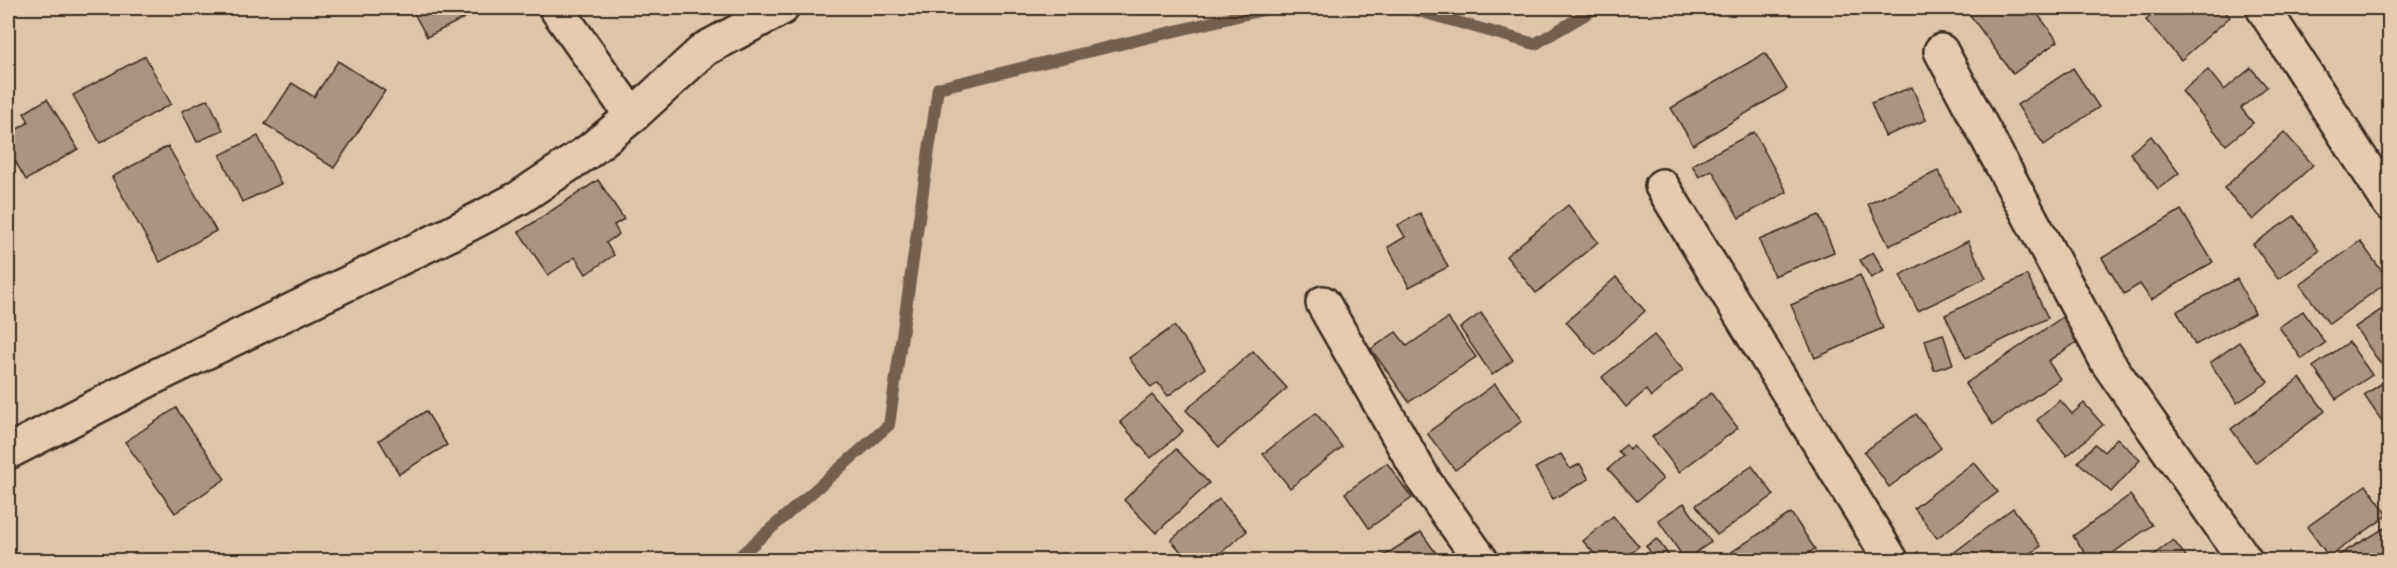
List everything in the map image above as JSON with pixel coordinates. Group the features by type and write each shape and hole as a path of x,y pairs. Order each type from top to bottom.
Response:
{"street":[{"path":"556,8 632,116"},
{"path":"8,453 150,379 452,233 519,198 589,151 632,116 705,49 782,8"},
{"path":"2263,8 2390,204"},
{"path":"1941,51 2108,363 2245,561"},
{"path":"1662,186 1892,561"},
{"path":"1323,303 1425,482 1481,561"}],"building":[{"path":"411,8 476,8 478,11 427,37"},
{"path":"1965,8 2033,8 2058,41 2013,74"},
{"path":"2161,8 2222,8 2230,17 2181,60 2146,20"},
{"path":"1765,53 1787,89 1693,145 1671,108"},
{"path":"145,56 171,104 100,143 73,95"},
{"path":"338,61 385,91 334,168 265,124 292,83 314,97"},
{"path":"2073,68 2099,107 2044,145 2017,105"},
{"path":"2251,68 2267,87 2241,108 2253,123 2226,145 2182,91 2208,70 2224,90"},
{"path":"1912,87 1926,120 1885,136 1871,103"},
{"path":"47,99 78,149 26,180 8,149 8,135 29,122 24,113"},
{"path":"208,99 223,130 197,142 182,111"},
{"path":"1754,132 1787,192 1739,218 1712,170 1699,177 1692,165"},
{"path":"2284,132 2313,165 2253,220 2224,188"},
{"path":"258,136 281,184 242,202 220,155"},
{"path":"2151,136 2179,173 2158,189 2130,153"},
{"path":"168,146 216,231 160,262 112,177"},
{"path":"1938,171 1959,212 1889,246 1868,204"},
{"path":"598,180 624,219 614,225 619,234 606,243 614,255 586,274 575,257 548,275 519,232"},
{"path":"1568,205 1598,242 1536,293 1506,256"},
{"path":"2181,210 2213,262 2151,300 2140,284 2124,294 2102,258"},
{"path":"1420,213 1448,267 1409,287 1388,247 1405,237 1398,225"},
{"path":"1819,215 1834,252 1774,276 1759,240"},
{"path":"2294,216 2319,251 2278,279 2253,244"},
{"path":"1968,241 1986,278 1918,311 1900,275"},
{"path":"2360,241 2389,281 2329,324 2300,285"},
{"path":"1873,252 1884,271 1871,278 1860,260"},
{"path":"1860,275 1883,328 1815,358 1791,305"},
{"path":"2027,275 2048,318 1966,358 1945,315"},
{"path":"1616,277 1645,311 1596,355 1566,322"},
{"path":"2237,279 2255,313 2195,345 2177,311"},
{"path":"2390,304 2390,356 2380,363 2355,327"},
{"path":"2303,311 2325,343 2302,359 2279,327"},
{"path":"1481,313 1513,360 1492,375 1460,328"},
{"path":"2064,316 2080,340 2048,361 2060,379 1993,425 1965,384"},
{"path":"1448,318 1476,357 1409,402 1371,349 1396,332 1407,346"},
{"path":"1174,326 1205,368 1168,396 1158,383 1151,388 1129,358"},
{"path":"1943,334 1953,364 1934,370 1925,340"},
{"path":"1654,335 1683,370 1651,397 1646,390 1626,407 1602,377"},
{"path":"2239,342 2268,382 2237,403 2210,363"},
{"path":"2349,342 2372,375 2336,399 2313,367"},
{"path":"1253,351 1287,388 1219,447 1186,410"},
{"path":"2300,378 2325,411 2256,463 2231,429"},
{"path":"2390,378 2390,433 2364,395"},
{"path":"1495,384 1522,421 1455,470 1427,433"},
{"path":"1711,393 1738,428 1679,472 1652,437"},
{"path":"1152,395 1183,431 1151,458 1120,422"},
{"path":"2060,400 2072,414 2084,403 2103,425 2067,456 2037,420"},
{"path":"176,408 225,479 175,513 125,442"},
{"path":"426,411 447,445 399,474 379,440"},
{"path":"1316,413 1342,447 1290,488 1263,454"},
{"path":"1916,414 1941,448 1889,487 1864,452"},
{"path":"2117,438 2140,460 2111,492 2078,462 2095,444 2104,452"},
{"path":"1626,445 1629,449 1633,446 1663,479 1637,501 1608,469 1623,456 1618,451"},
{"path":"1176,449 1209,483 1156,533 1124,500"},
{"path":"1561,454 1570,469 1580,464 1589,479 1553,499 1535,468"},
{"path":"1974,462 1998,492 1937,538 1914,508"},
{"path":"1387,463 1412,498 1369,528 1345,493"},
{"path":"1752,466 1774,495 1717,535 1696,505"},
{"path":"2366,485 2388,515 2329,557 2307,527"},
{"path":"2130,495 2152,525 2103,560 2090,560 2073,536"},
{"path":"1219,499 1247,531 1212,560 1188,560 1171,540"},
{"path":"1684,503 1711,542 1685,560 1658,520"},
{"path":"2013,508 2041,546 2022,560 1951,560 1948,557"},
{"path":"1791,513 1815,549 1797,560 1735,560 1730,553"},
{"path":"1613,516 1639,546 1622,560 1600,560 1583,541"},
{"path":"2390,525 2390,560 2330,560"},
{"path":"1421,532 1441,560 1377,560"},
{"path":"1657,539 1672,560 1656,560 1646,546"},
{"path":"2173,540 2189,560 2147,560"},
{"path":"1918,552 1925,560 1907,560"}],"waterway":[{"path":"735,560 889,425 938,88 1271,8"},
{"path":"1408,8 1535,44 1596,8"}]}
